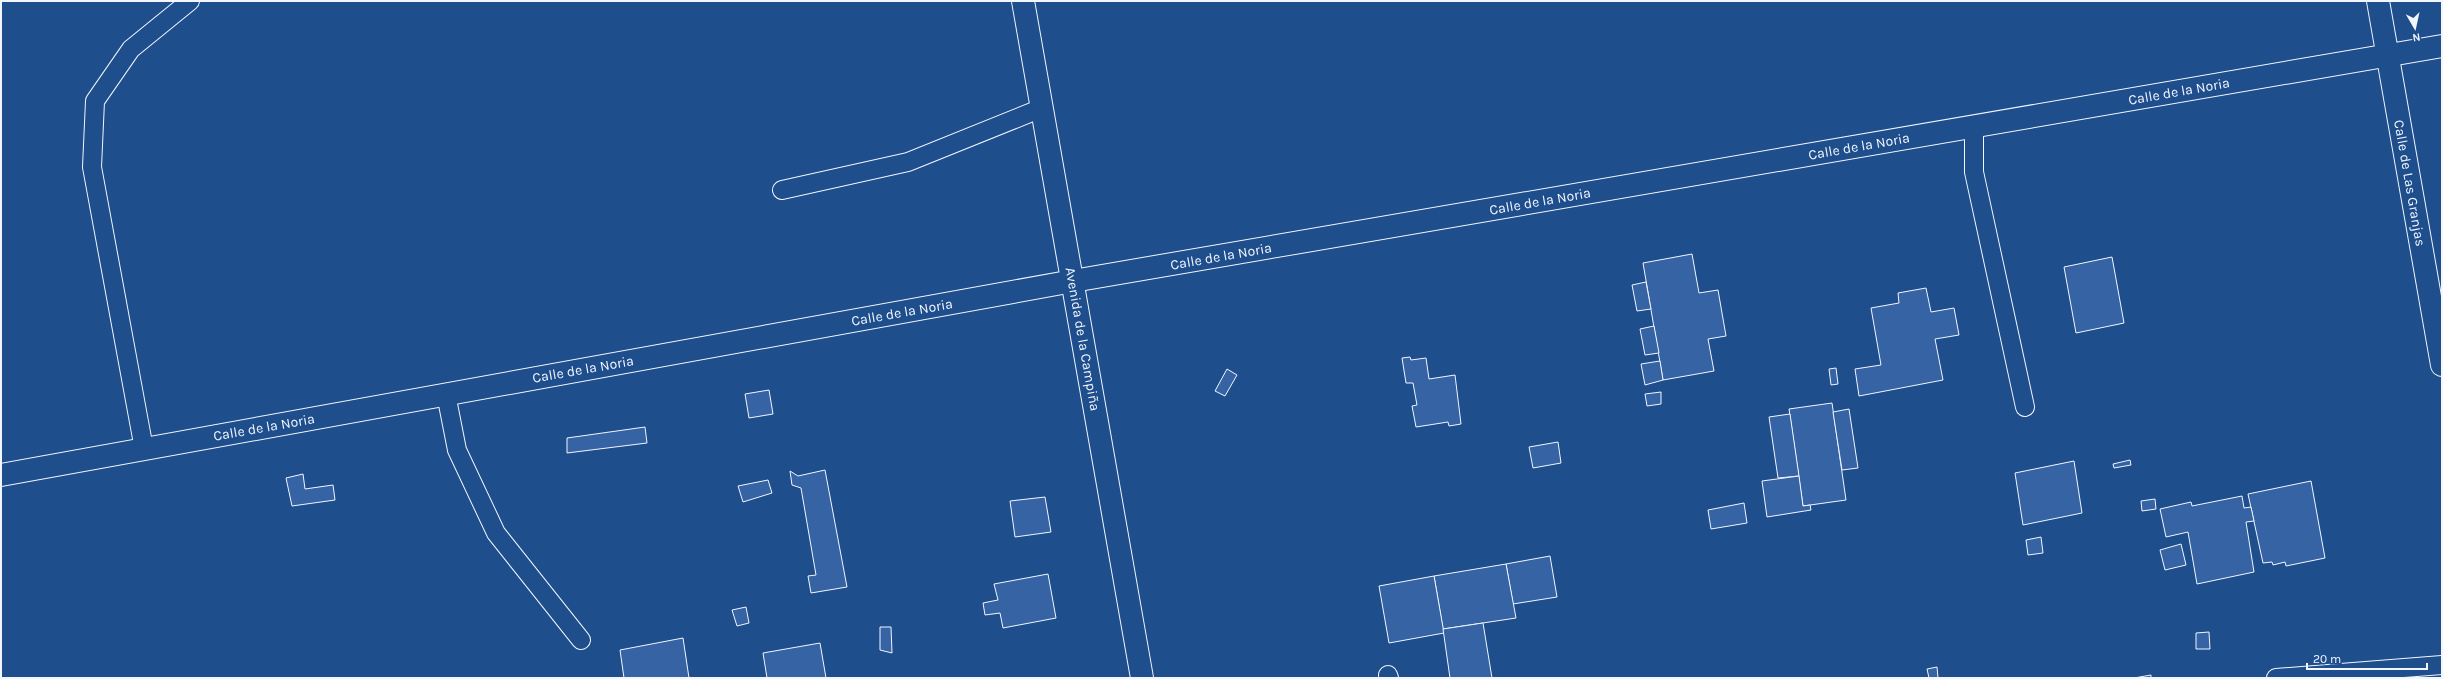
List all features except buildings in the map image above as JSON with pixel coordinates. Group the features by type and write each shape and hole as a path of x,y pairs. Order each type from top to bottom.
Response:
{"street":[{"name":"Avenida de la Campiña","path":"1023,1 1142,678"},
{"name":"Calle de Las Granjas","path":"2378,1 2442,365"},
{"name":"Calle de la Noria","path":"1,475 1073,281 2442,46"}],"lane":[{"path":"144,449 92,167 95,101 131,49 190,1"},
{"path":"782,190 908,162 1042,108"},
{"path":"1974,126 1974,172 2025,407"},
{"path":"446,394 457,450 496,533 581,640"},
{"path":"2276,678 2442,665"}]}
